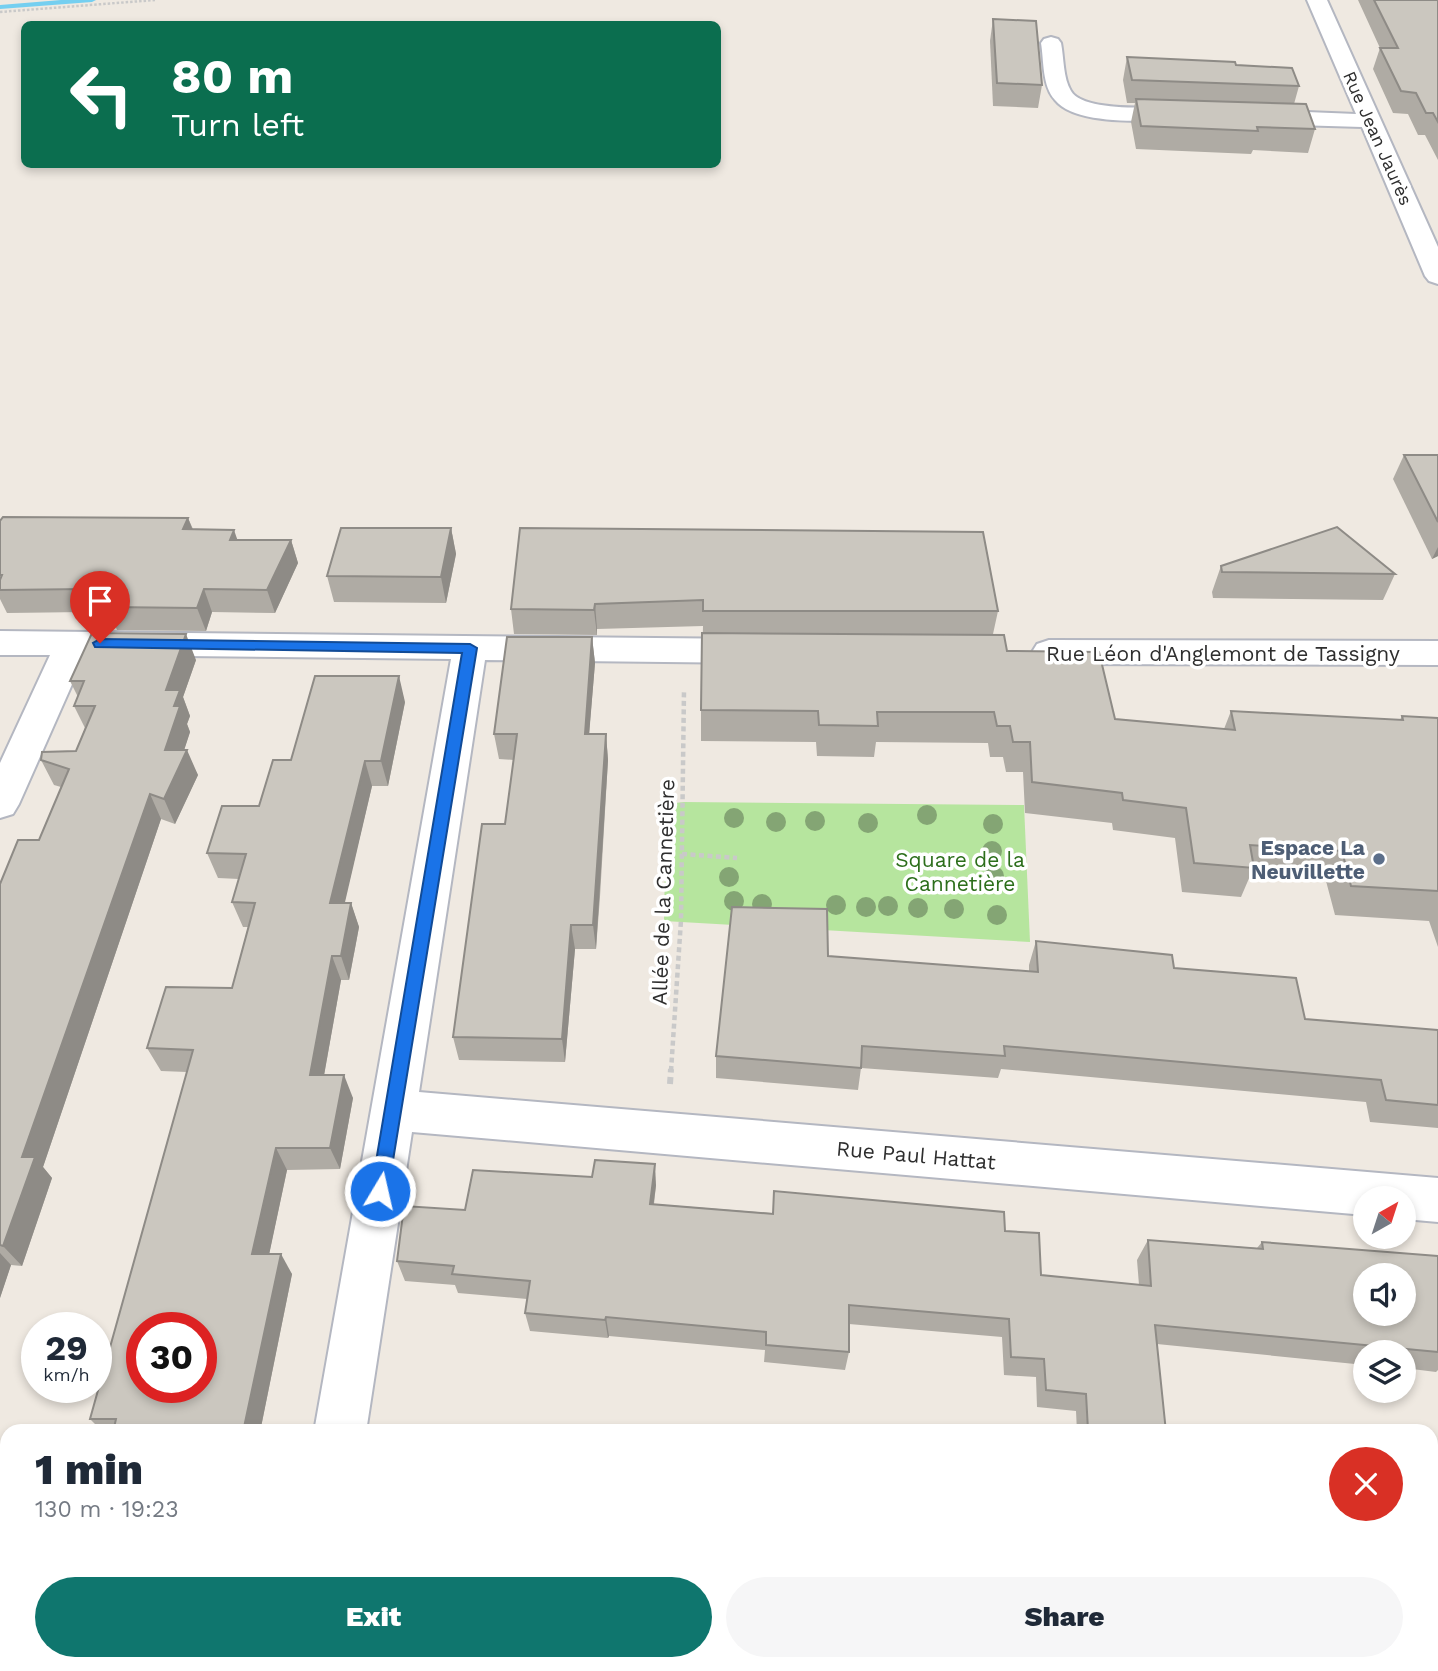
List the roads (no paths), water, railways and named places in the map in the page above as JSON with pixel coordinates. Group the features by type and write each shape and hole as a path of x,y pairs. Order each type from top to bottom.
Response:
{"street":[{"name":"Rue Jean Jaurès","path":"1317,0 1438,276"},
{"path":"1051,43 1060,91 1065,100 1076,107 1096,111 1205,115"},
{"path":"1233,116 1370,121"},
{"path":"0,643 782,651"},
{"path":"0,804 73,643"},
{"path":"341,1424 470,648"},
{"name":"Rue Léon d'Anglemont de Tassigny","path":"1019,652 1438,653"},
{"name":"Rue Paul Hattat","path":"394,1110 1438,1200"}],"waterway":[{"path":"0,7 92,0"}],"place":[{"name":"Espace La Neuvillette","path":"1379,859"}],"park label":[{"name":"Square de la Cannetière","path":"960,871"}]}
